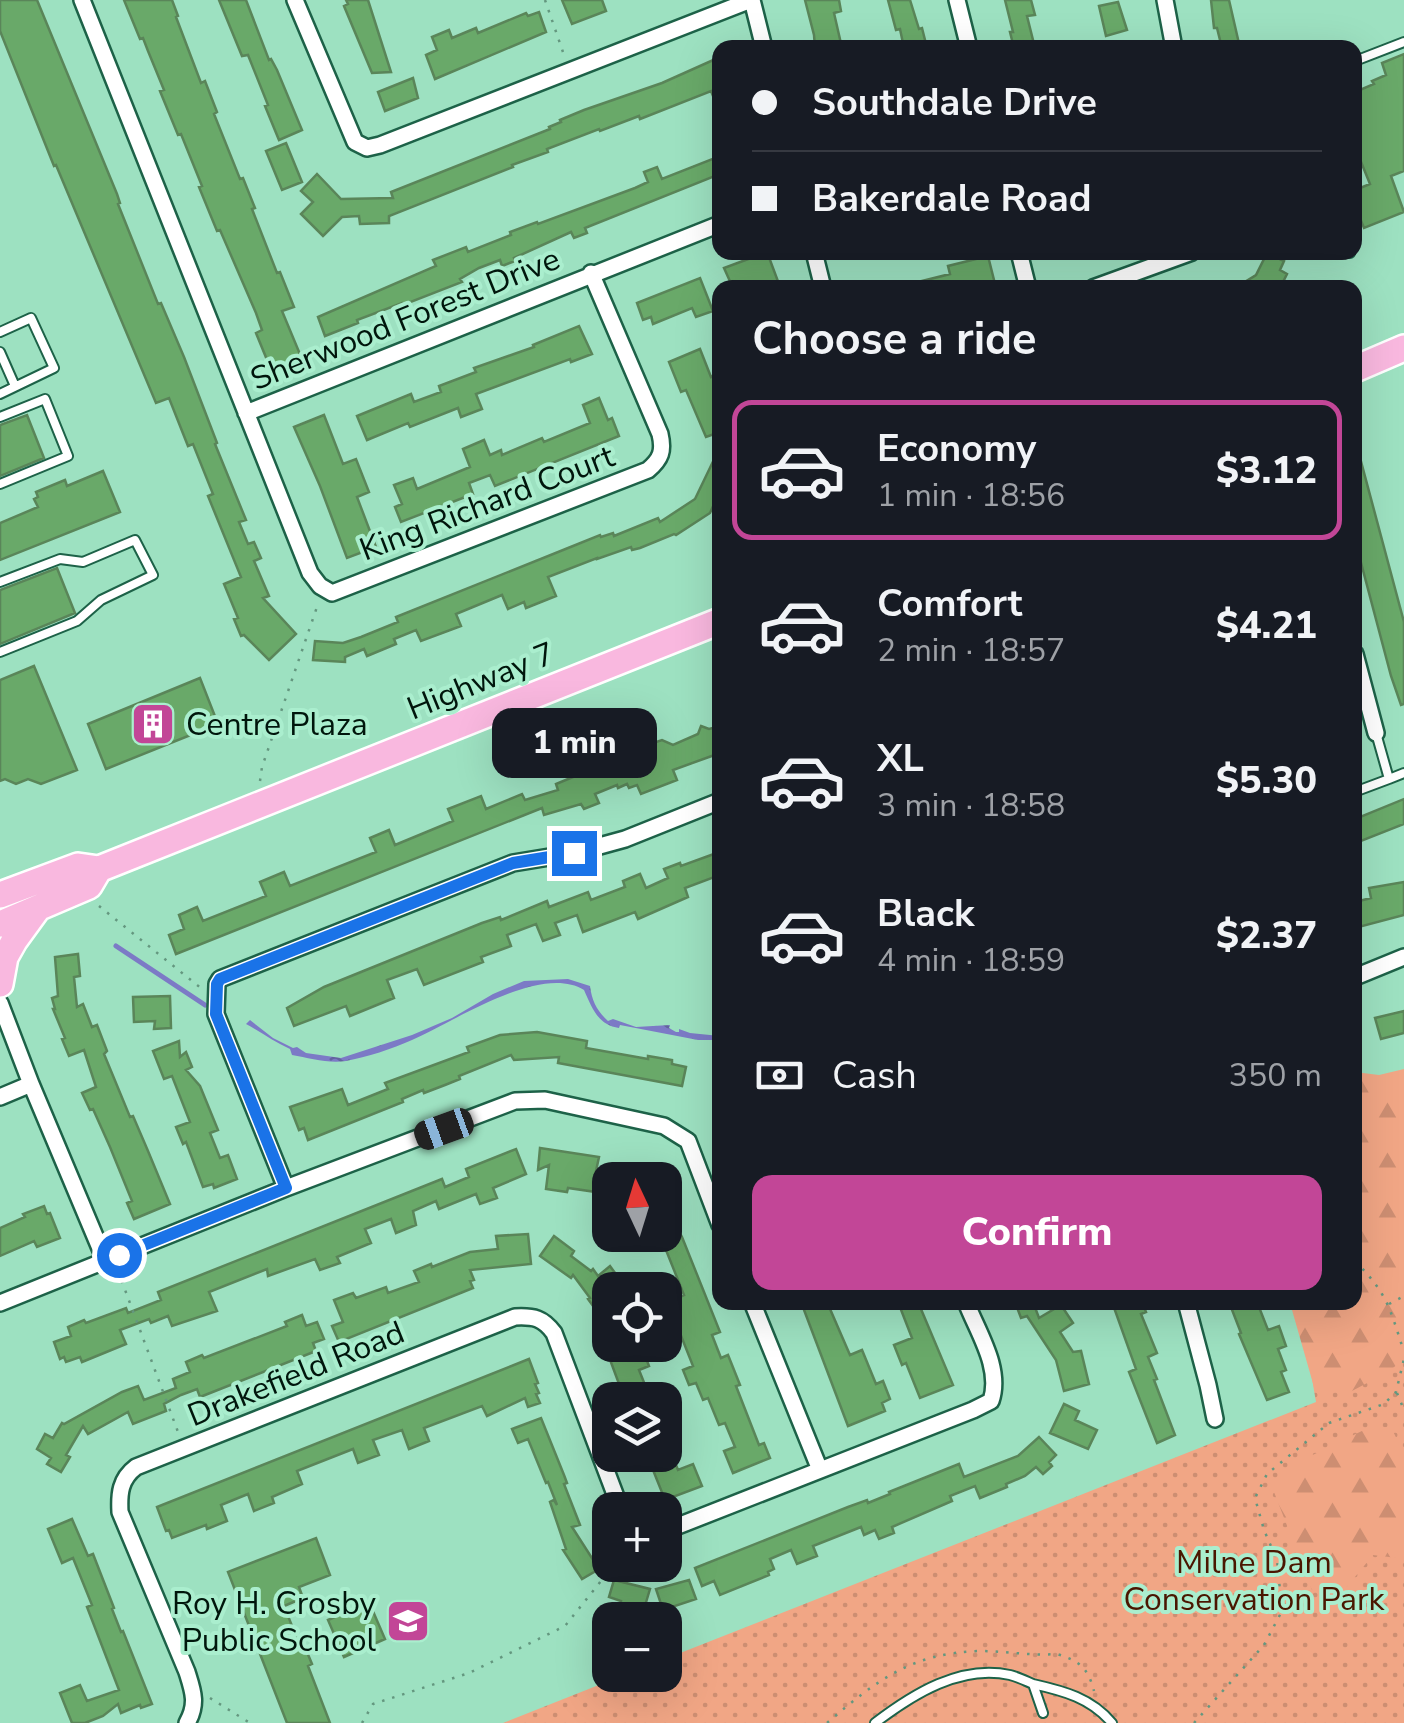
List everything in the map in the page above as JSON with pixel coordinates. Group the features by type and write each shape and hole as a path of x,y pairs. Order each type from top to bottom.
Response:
{"main road":[{"path":"1362,366 1404,348"},
{"name":"Highway 7","path":"0,895 78,866 99,869 712,624"},
{"name":"Highway 7","path":"0,924 89,886 99,869"},
{"path":"0,984 5,957 38,908"}],"street":[{"name":"Sherwood Forest Drive","path":"82,0 246,413 712,227"},
{"path":"295,0 355,142 366,148 752,0 762,40"},
{"path":"957,0 967,40"},
{"path":"1164,0 1172,40"},
{"path":"1115,280 1170,260"},
{"name":"King Richard Court","path":"323,588 332,593 648,470 659,461 663,447 660,434 591,274"},
{"path":"246,413 310,573 323,588"},
{"path":"1362,680 1376,733"},
{"path":"286,1188 216,1014 220,979 513,863 625,840 712,804"},
{"path":"1362,974 1404,956"},
{"path":"0,1003 105,1260"},
{"path":"0,1097 31,1084"},
{"path":"0,1303 286,1188 516,1102 545,1100 664,1126 688,1141 712,1204"},
{"path":"755,1310 820,1470"},
{"path":"682,1524 991,1400 995,1389 992,1362 969,1310"},
{"path":"1188,1310 1214,1419"},
{"name":"Drakefield Road","path":"195,1696 120,1512 121,1486 130,1472 515,1317 531,1316 544,1320 554,1334 614,1492"},
{"path":"188,1723 195,1696"}],"lane":[{"path":"1362,58 1404,42"},
{"path":"0,332 32,318 54,368 0,394"},
{"path":"0,352 16,386"},
{"path":"0,417 45,400 68,456 0,484"},
{"path":"0,582 60,558 83,562 135,540 153,575 101,600 77,621 0,652"},
{"path":"1376,733 1389,779"},
{"path":"1362,789 1404,773"},
{"path":"876,1723 931,1686 968,1674 1009,1674 1072,1693 1102,1711 1112,1723"},
{"path":"1033,1684 1043,1713"}],"path":[{"path":"545,0 570,71"},
{"path":"268,801 259,779 262,767 323,588"},
{"path":"99,906 208,993 220,979"},
{"path":"105,1260 118,1270 184,1448"},
{"path":"1362,1268 1389,1304 1404,1352"},
{"path":"1389,1304 1404,1296"},
{"path":"1194,1723 1264,1645 1282,1611 1278,1560 1255,1498 1267,1474 1330,1423 1384,1404 1396,1392 1404,1359"},
{"path":"1396,1392 1404,1410"},
{"path":"362,1723 374,1704 470,1673 564,1626 601,1582"},
{"path":"827,1723 883,1677 935,1656 984,1651 1057,1654 1072,1659 1089,1673 1102,1711"},
{"path":"195,1696 205,1694 250,1723"}],"green space":[{"path":"1404,1069 1404,1359 1350,1392 1314,1387 1292,1310 1362,1310 1362,1073 1379,1075"},
{"name":"Milne Dam Conservation Park","path":"1404,1081 1404,1723 503,1723 592,1688 592,1692 682,1692 682,1652 1316,1402 1300,1310 1362,1310 1362,1270"},
{"path":"1391,1427 1404,1454 1404,1556 1373,1555 1341,1594 1312,1590 1274,1492 1284,1469 1368,1428"}],"water":[{"path":"568,979 590,986 596,1005 608,1021 613,1019 636,1027 670,1025 676,1032 679,1029 712,1035 712,1040 612,1026 597,1015 584,990 566,984 521,989 404,1043 346,1061 292,1055 290,1049 246,1024 250,1020 273,1038 306,1053 341,1058 412,1035 524,981"}],"building":[{"path":"0,0 37,0 158,304 161,303 184,357 246,520 239,522 248,544 254,542 261,558 254,561 269,596 263,598 296,634 269,660 241,636 234,619 238,618 224,584 241,577 208,496 213,494 169,398 156,403 0,31"},
{"path":"124,0 172,0 201,83 205,81 217,112 214,114 294,307 282,311 302,359 272,372 256,333 262,330 256,313 220,230 217,231 181,134 178,135 160,91 164,90"},
{"path":"219,0 246,0 302,130 279,140 248,55 242,56"},
{"path":"346,0 368,0 391,72 372,73 344,6 348,4"},
{"path":"562,0 602,0 606,11 572,24"},
{"path":"805,0 839,0 841,11 834,13 840,40 814,40"},
{"path":"888,0 910,0 925,40 902,40 900,29 896,30"},
{"path":"1005,0 1031,0 1035,15 1027,16 1033,40 1012,40"},
{"path":"1211,0 1229,0 1238,40 1220,40 1214,28"},
{"path":"1118,2 1127,30 1106,36 1099,6"},
{"path":"539,12 546,32 435,79 426,55 437,50 432,37 449,30 452,38 476,28 478,33 526,13 528,16"},
{"path":"1404,54 1404,171 1391,176 1404,212 1364,228 1362,187 1370,184 1362,164 1362,89 1386,75 1382,63"},
{"path":"712,61 712,93 547,149 548,152 513,167 389,216 389,223 360,224 359,216 342,217 323,236 301,214 313,202 301,191 317,174 341,199 393,198 391,192 550,129 584,110"},
{"path":"413,78 418,98 385,111 378,92"},
{"path":"286,143 302,182 282,190 266,151"},
{"path":"712,159 712,177 585,228 587,233 574,238 571,232 514,258 515,261 502,266 500,260 479,268 460,279 462,282 357,320 358,323 325,336 318,317 436,266 433,260 466,247 468,252 511,235 510,232 635,188 648,182 644,172 657,167 662,179"},
{"path":"746,260 770,260 778,280 729,280 724,268"},
{"path":"989,260 994,280 926,280 950,274 948,266"},
{"path":"1264,260 1284,261 1280,270 1287,274 1284,280 1248,280 1256,275"},
{"path":"700,278 712,311 696,317 692,308 653,324 651,317 643,320 637,303"},
{"path":"579,326 592,354 476,394 482,409 461,417 458,408 367,440 357,416 411,394 414,402 441,392 439,386 476,372 474,368"},
{"path":"700,349 712,377 712,435 706,437 669,362"},
{"path":"599,398 619,436 495,486 490,475 469,483 473,494 401,522 395,507 402,504 394,485 413,478 417,489 470,467 463,449 484,440 490,455 501,450 502,455 590,423 583,405"},
{"path":"27,415 44,458 0,476 0,425"},
{"path":"324,415 343,464 356,459 369,492 357,497 376,547 347,558 294,427"},
{"path":"712,464 710,513 676,535 548,577 556,596 526,608 524,602 508,609 502,595 456,614 461,626 421,641 416,630 367,656 364,649 345,657 345,662 313,660 315,641 343,643 361,637 398,622 396,617 600,535 614,536 658,518 660,522 695,499"},
{"path":"1362,465 1404,622 1404,704 1401,705 1362,566"},
{"path":"103,471 120,512 0,560 0,523 38,507 36,492 65,480 67,486"},
{"path":"57,568 75,613 0,644 0,590"},
{"path":"34,666 77,770 41,784 28,779 16,784 0,781 0,680"},
{"name":"Centre Plaza","path":"200,678 218,724 106,769 88,724"},
{"path":"701,726 712,728 712,756 673,770 677,780 641,794 637,785 617,785 595,794 599,803 584,809 581,804 544,815 542,808 176,954 169,935 184,929 179,915 197,907 203,921 266,896 260,882 284,872 290,886 376,852 370,838 389,830 395,845 453,821 448,809 481,796 486,809 522,794 525,800 558,790 556,784 602,765 605,772 620,765 624,757 631,761 654,753 650,744 662,740 673,745 698,734"},
{"path":"1404,799 1404,824 1362,841 1362,816"},
{"path":"712,855 712,878 685,888 688,897 638,919 635,912 583,932 577,915 555,923 560,935 543,941 536,924 507,935 511,946 481,957 483,962 424,985 417,969 387,980 394,998 350,1016 346,1006 294,1026 287,1008 324,987 482,923 500,917 501,920 547,901 549,907 588,892 591,900 625,887 623,881 640,874 646,888 668,878 664,869 680,863 681,866"},
{"path":"1404,882 1404,915 1362,926 1362,900 1371,898 1369,888"},
{"path":"78,954 80,976 74,977 77,1007 83,1004 92,1027 97,1025 107,1051 104,1054 170,1204 134,1219 127,1203 132,1201 110,1147 82,1093 96,1087 84,1050 69,1056 53,1009 52,998 58,996 55,957"},
{"path":"170,996 171,1028 154,1029 155,1021 134,1022 133,997"},
{"path":"1404,1011 1404,1033 1381,1039 1375,1018"},
{"path":"537,1032 587,1041 586,1048 672,1060 672,1064 686,1067 682,1086 558,1063 559,1057 514,1060 511,1055 308,1140 304,1128 299,1130 290,1107 342,1089 348,1105 388,1089 385,1083 469,1052 467,1047 500,1035"},
{"path":"179,1041 180,1057 186,1052 192,1067 186,1070 200,1086 218,1130 210,1133 220,1158 228,1155 237,1179 214,1188 213,1184 203,1187 186,1142 183,1144 176,1127 190,1122 172,1076 164,1079 153,1051"},
{"path":"540,1148 599,1157 598,1162 592,1162 592,1191 546,1189 549,1165 538,1170"},
{"path":"516,1149 526,1174 493,1188 497,1198 480,1204 476,1194 439,1209 436,1201 413,1211 416,1225 396,1233 391,1219 365,1229 371,1243 337,1257 340,1263 320,1270 315,1259 268,1276 267,1269 209,1292 217,1311 172,1326 168,1316 151,1323 149,1319 120,1330 126,1344 82,1362 80,1357 66,1362 64,1357 60,1359 54,1342 71,1336 68,1327 126,1308 128,1313 161,1300 158,1292 442,1179 445,1187 469,1177 466,1169"},
{"path":"44,1206 60,1238 37,1247 34,1241 0,1256 0,1228"},
{"path":"528,1234 531,1264 470,1270 473,1288 339,1342 332,1326 343,1322 334,1300 353,1293 356,1298 386,1287 388,1293 419,1282 414,1271 431,1264 432,1267 470,1252 498,1249 496,1236"},
{"path":"554,1236 574,1251 571,1256 595,1272 592,1272 592,1304 573,1275 571,1278 540,1256"},
{"path":"682,1237 720,1332 712,1335 721,1358 728,1355 759,1445 764,1443 770,1458 733,1473 724,1451 735,1447 725,1423 719,1425 708,1398 703,1400 696,1383 689,1385 683,1370 693,1366 682,1338 682,1272 675,1272 667,1252 682,1252"},
{"path":"804,1310 830,1310 850,1355 862,1350 876,1384 883,1381 890,1399 882,1403 885,1411 848,1426"},
{"path":"901,1310 921,1310 953,1385 920,1398 894,1345 912,1338"},
{"path":"1018,1310 1036,1310 1039,1318 1053,1310 1064,1310 1073,1323 1060,1332 1073,1352 1081,1351 1089,1384 1064,1391 1056,1360 1027,1316 1021,1318"},
{"path":"1115,1310 1146,1312 1141,1314 1157,1353 1148,1357 1175,1435 1157,1443 1129,1372 1136,1369"},
{"path":"1232,1310 1260,1310 1268,1330 1279,1326 1286,1346 1278,1349 1286,1370 1281,1372 1289,1392 1267,1400"},
{"path":"302,1315 306,1326 317,1322 324,1339 313,1343 316,1351 200,1397 197,1389 181,1395 164,1404 166,1411 133,1424 128,1412 88,1434 83,1426 61,1472 47,1464 51,1458 37,1449 45,1434 53,1438 62,1423 122,1392 138,1386 144,1400 176,1388 173,1379 190,1372 186,1362 287,1326 285,1322"},
{"path":"529,1359 540,1403 528,1407 525,1398 487,1416 482,1406 424,1428 429,1441 409,1449 402,1430 373,1440 379,1455 358,1463 353,1449 297,1471 302,1484 272,1497 274,1503 254,1511 248,1494 221,1505 227,1521 172,1538 166,1531 157,1507"},
{"path":"611,1362 647,1362 649,1366 639,1370 644,1382 618,1382"},
{"path":"1064,1404 1079,1411 1075,1420 1097,1430 1088,1449 1050,1433"},
{"path":"541,1418 580,1525 572,1527 592,1558 592,1573 582,1579 563,1550 566,1549 550,1502 554,1500 557,1505 528,1439 518,1443 512,1429"},
{"path":"1039,1437 1056,1455 1043,1474 1036,1467 1006,1484 1007,1487 980,1498 975,1486 950,1496 952,1501 892,1527 894,1533 879,1539 875,1530 864,1535 861,1527 813,1546 817,1556 797,1564 791,1550 770,1559 774,1569 769,1575 720,1595 714,1581 702,1586 695,1568 959,1464 964,1477 1018,1456"},
{"path":"693,1464 702,1486 682,1494 662,1492 654,1472 682,1472"},
{"path":"72,1519 88,1556 93,1554 152,1704 121,1713 118,1704 85,1723 72,1723 60,1693 80,1685 87,1701 119,1690 73,1558 62,1563 48,1529"},
{"path":"316,1538 330,1575 299,1587 303,1598 284,1606 312,1664 308,1666 330,1723 287,1723 228,1572"},
{"path":"689,1580 696,1599 682,1604 660,1602 656,1589"},
{"path":"613,1582 650,1589 646,1602 621,1602 609,1597"},
{"path":"369,1602 385,1639 344,1657 328,1620"}],"waterway":[{"path":"116,946 205,1005"}],"place":[{"name":"Centre Plaza","path":"153,724"},
{"name":"Roy H. Crosby Public School","path":"408,1621"}],"route":[{"path":"119,1255 286,1188 216,1014 220,979 513,863 574,853"}]}
